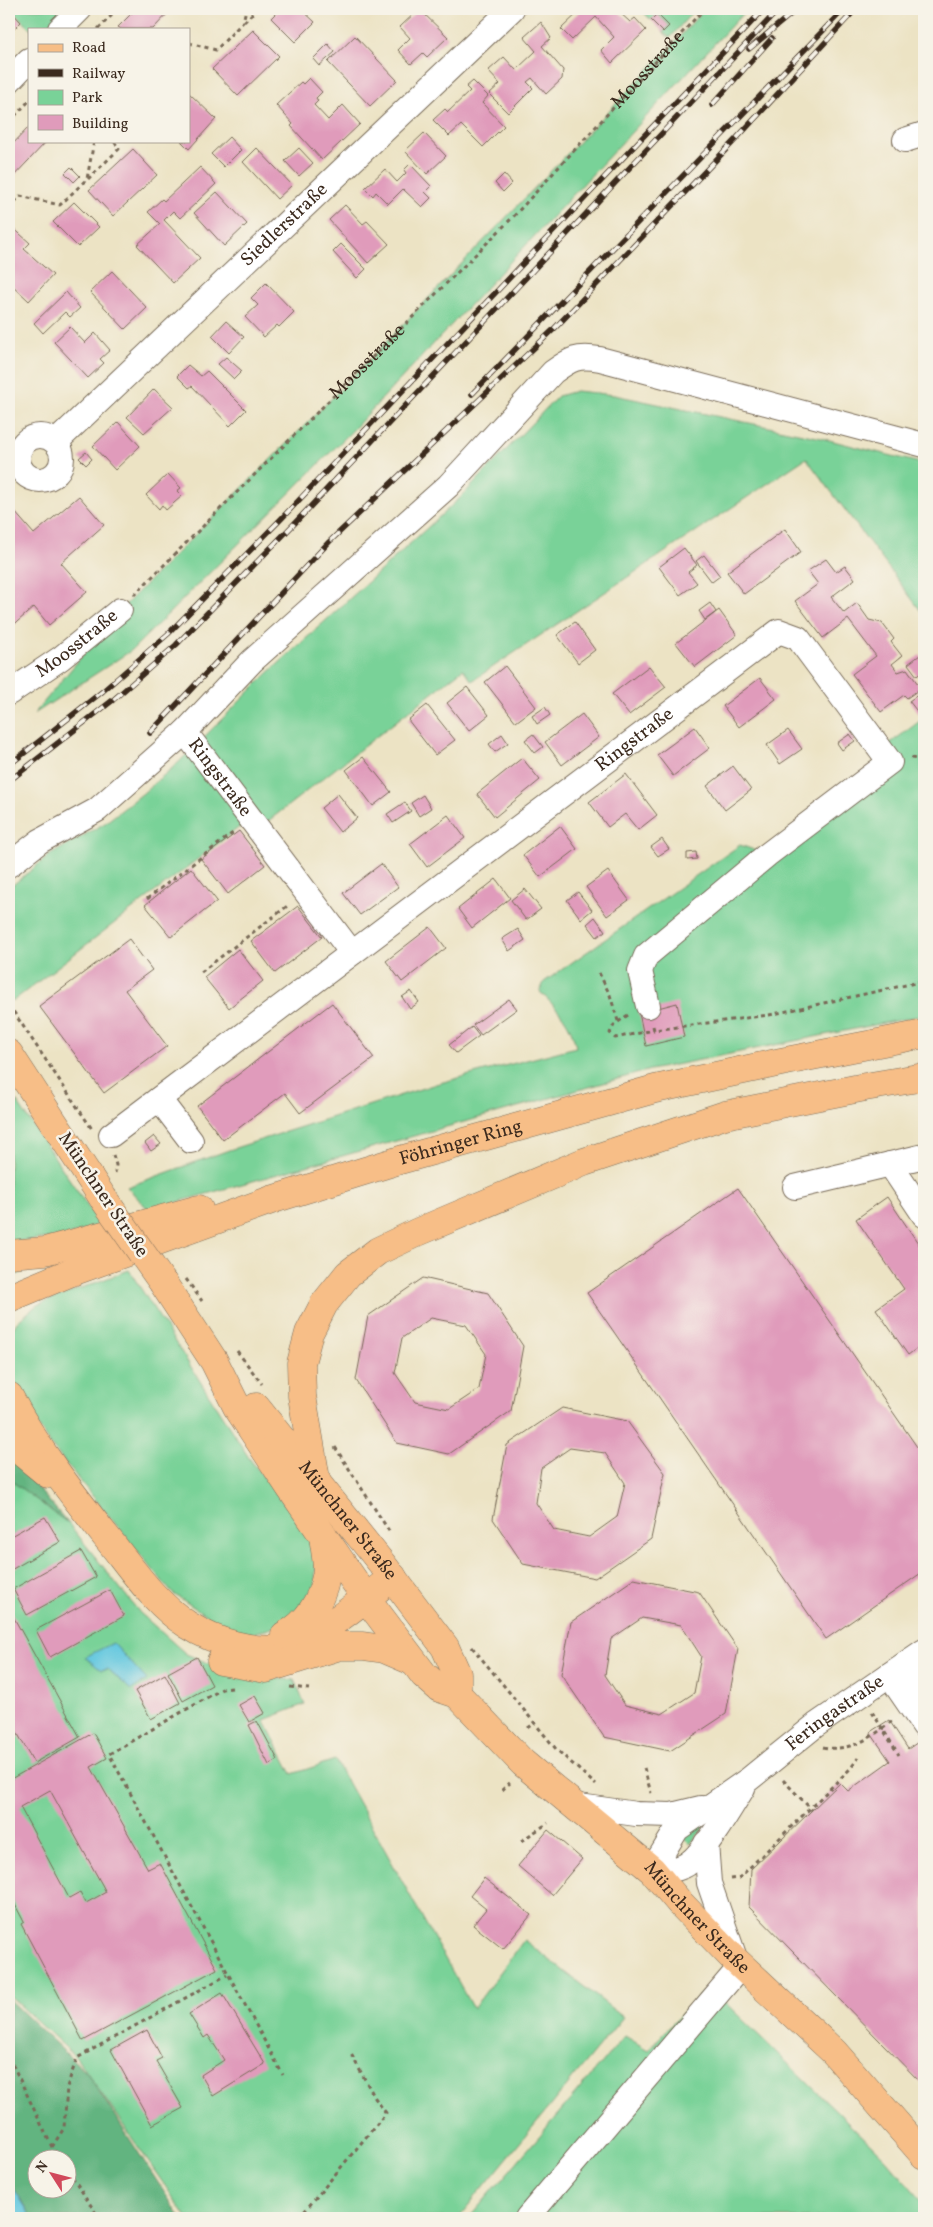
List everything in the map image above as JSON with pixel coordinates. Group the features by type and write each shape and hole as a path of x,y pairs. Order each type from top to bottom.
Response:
{"main road":[{"name":"Föhringer Ring","path":"9,1298 70,1273 274,1199 400,1160 655,1089 924,1034"},
{"name":"Münchner Straße","path":"9,1054 110,1188 163,1283 214,1361 237,1408 366,1598 412,1661 439,1688 457,1694 523,1763 652,1870 679,1902 738,1963 834,2052 924,2155"},
{"path":"317,1485 302,1396 301,1363 309,1333 324,1304 348,1274 378,1251 418,1232 584,1162 725,1115 865,1086 924,1078"},
{"path":"9,1254 45,1251 199,1208 274,1199"},
{"path":"9,1318 26,1301 70,1273"},
{"name":"Münchner Straße","path":"214,1361 247,1396 393,1578 444,1647 457,1674 457,1694"},
{"path":"9,1396 72,1495 147,1589 188,1625 225,1643 259,1649 287,1648 313,1635 393,1578"},
{"path":"9,1442 72,1495"},
{"path":"259,1649 295,1630 316,1608 327,1576 323,1534"},
{"path":"147,1589 153,1611 184,1640 217,1661 266,1669 340,1646 363,1646 384,1649 412,1661"}],"street":[{"path":"61,28 80,9"},
{"name":"Siedlerstraße","path":"56,442 512,9"},
{"path":"9,81 28,61"},
{"path":"185,732 252,660 448,486 554,372 568,361 583,356 600,359 924,445"},
{"path":"42,435 56,442 60,448 63,462 55,474 42,480 28,476 16,477 22,444 28,438 42,435"},
{"name":"Moosstraße","path":"9,692 61,658 120,610"},
{"name":"Ringstraße","path":"106,1140 779,631 798,638 890,762 767,855 646,956 640,971 649,1013"},
{"name":"Ringstraße","path":"9,865 40,841 97,810 185,732 352,953"},
{"path":"159,1099 191,1141"},
{"path":"795,1187 924,1156"},
{"path":"890,1164 924,1214"},
{"name":"Feringastraße","path":"652,1870 677,1829 748,1780 803,1735 924,1651"},
{"path":"896,1670 924,1695"},
{"path":"896,1670 924,1726"},
{"name":"Feringastraße","path":"652,1870 673,1870 690,1863 706,1843 748,1780"},
{"name":"Feringastraße","path":"572,1805 636,1814 672,1815 710,1806"},
{"path":"527,2218 738,1963 709,1884 706,1843"}],"path":[{"path":"99,28 118,9"},
{"path":"243,22 246,9"},
{"path":"190,42 216,50 257,9"},
{"name":"Moosstraße","path":"120,610 513,216 704,9"},
{"path":"9,122 28,102"},
{"path":"88,179 94,142"},
{"path":"9,208 20,196 60,205 118,149 114,142"},
{"path":"147,900 250,819"},
{"path":"201,972 307,892"},
{"path":"599,973 610,995 618,1021"},
{"path":"654,1030 649,1013 618,1021 610,1034 615,1038 654,1030 769,1015 924,981"},
{"path":"9,1005 83,1117 106,1140 114,1156 110,1188"},
{"path":"281,1686 309,1688"},
{"path":"242,1687 222,1689 109,1754 227,1975 283,2075"},
{"path":"872,1712 899,1755"},
{"path":"823,1747 831,1749 848,1747 882,1729 900,1714"},
{"path":"528,1728 535,1723"},
{"path":"739,1878 852,1768 858,1758"},
{"path":"644,1768 653,1798"},
{"path":"782,1779 811,1809"},
{"path":"502,1790 510,1783"},
{"path":"521,1841 548,1823"},
{"path":"52,2147 64,2128 68,2087 77,2058 227,1975"},
{"path":"299,2218 386,2113 375,2098 350,2052"},
{"path":"9,2057 54,2150"},
{"path":"78,2185 99,2218"}],"green space":[{"path":"10,9 73,9 55,28 30,28"},
{"path":"640,9 695,9 670,38 663,32 669,25 657,14 651,20"},
{"path":"704,9 747,9 351,432 132,650 34,714 120,610 342,388 676,41"},
{"path":"576,391 614,395 817,437 924,464 924,615 806,458 472,681 463,669 258,829 250,819 13,1001 9,994 9,888 50,855 105,823 178,763 266,675 460,498 558,396"},
{"path":"924,718 924,1015 650,1070 149,1210 127,1187 229,1150 436,1084 576,1047 571,1030 563,1016 540,992 544,982 740,845 768,855 855,790 889,744"},
{"path":"9,1090 101,1226 61,1237 9,1242"},
{"path":"9,1266 23,1268 21,1273 9,1278"},
{"path":"129,1270 249,1458 307,1534 316,1565 315,1585 291,1619 269,1629 249,1634 226,1628 172,1593 50,1444 14,1389 9,1371 9,1336 17,1322 37,1305"},
{"path":"9,1455 69,1524 9,1479"},
{"path":"9,1479 69,1524 140,1613 186,1654 239,1676 294,1680 305,1704 264,1720 292,1774 335,1760 473,2009 524,1940 623,2017 458,2218 187,2218 77,2058 9,1995"},
{"path":"713,1818 690,1844 682,1836"},
{"path":"708,1986 885,2158 924,2203 924,2218 469,2218 625,2036 648,2050"},
{"path":"9,1999 87,2073 181,2218 32,2218 9,2180"}],"water":[{"path":"113,1643 147,1680 131,1690 108,1669 101,1670 85,1657"},
{"path":"9,2180 32,2218 9,2218"}],"building":[{"path":"9,9 21,22 9,34"},
{"path":"136,9 172,9 154,28 118,27"},
{"path":"280,9 301,9 315,22 295,42 271,18"},
{"path":"419,9 448,37 427,57 423,53 411,64 398,50 410,38 400,27"},
{"path":"582,9 622,9 619,12 630,22 635,18 646,30 612,63 601,50 614,37 596,17 572,40 561,29"},
{"path":"657,14 669,26 663,32 651,20"},
{"path":"541,22 551,38 542,46 563,70 562,79 546,94 532,78 527,82 533,88 508,113 489,94 500,84 488,71 504,57 516,70 536,51 524,37"},
{"path":"253,30 279,56 238,96 212,69"},
{"path":"355,36 397,80 370,106 328,62"},
{"path":"328,44 335,52 319,66 313,59"},
{"path":"309,78 322,92 316,98 318,101 314,105 328,120 343,105 360,124 322,160 291,126 293,124 276,105 301,82 303,84"},
{"path":"473,81 488,96 482,103 504,126 483,147 461,125 449,136 433,120 445,109 448,112 470,91 466,87"},
{"path":"190,94 216,119 189,149 182,142 190,142"},
{"path":"28,128 28,142 46,142 9,181 9,148"},
{"path":"424,133 446,156 427,174 405,151"},
{"path":"229,137 241,150 224,167 211,154"},
{"path":"257,148 292,185 277,199 243,162"},
{"path":"299,148 313,163 299,176 285,161"},
{"path":"133,149 157,175 113,216 89,190"},
{"path":"410,164 431,186 425,192 431,198 422,207 403,189 388,204 376,192 373,196 365,188 385,169 397,182 406,173 404,170"},
{"path":"71,167 80,176 74,182 65,173"},
{"path":"200,167 216,184 180,218 173,211 164,220 200,258 173,283 137,245 160,224 148,212 162,199 164,201"},
{"path":"504,174 512,183 503,192 495,183"},
{"path":"217,192 247,224 224,246 194,213"},
{"path":"74,202 99,227 78,247 53,222"},
{"path":"345,205 363,224 367,221 389,244 368,263 329,220"},
{"path":"9,224 30,243 24,249 53,275 29,301 9,282"},
{"path":"341,244 366,269 357,278 333,252"},
{"path":"112,271 147,308 125,329 90,292"},
{"path":"266,283 294,312 279,327 277,325 264,337 245,317 258,305 251,298"},
{"path":"66,292 80,308 70,317 65,312 43,333 34,323"},
{"path":"226,321 244,337 229,353 212,336"},
{"path":"70,327 85,343 95,333 110,350 100,359 104,363 88,378 54,342"},
{"path":"226,357 242,371 234,379 218,364"},
{"path":"188,365 201,376 207,371 246,410 230,426 192,386 189,388 177,376"},
{"path":"154,389 173,407 144,433 127,417"},
{"path":"118,422 140,446 115,470 93,446"},
{"path":"86,452 92,459 86,465 79,458"},
{"path":"168,474 181,488 177,491 182,496 166,510 162,505 159,509 146,495"},
{"path":"79,496 104,525 61,563 87,592 49,625 34,607 9,629 9,516 14,511 34,534"},
{"path":"785,529 801,552 744,594 727,572"},
{"path":"684,548 697,565 688,572 697,583 680,595 659,567"},
{"path":"704,555 720,576 712,582 696,561"},
{"path":"826,559 836,572 845,566 855,579 831,597 844,613 857,603 869,620 882,623 894,639 891,642 902,656 892,664 898,672 907,669 921,688 907,698 904,695 881,712 852,674 876,656 848,619 823,638 795,601 818,584 808,571"},
{"path":"710,603 716,612 705,620 699,611"},
{"path":"719,610 737,635 695,667 676,643"},
{"path":"575,622 595,650 578,663 557,635"},
{"path":"920,655 924,661 924,670 917,676 908,664"},
{"path":"505,666 536,707 516,722 485,682"},
{"path":"649,666 666,687 629,715 612,694"},
{"path":"760,678 776,699 739,727 723,706"},
{"path":"467,687 489,715 469,731 447,703"},
{"path":"922,692 924,695 924,712 920,715 909,701"},
{"path":"427,705 455,740 435,755 408,720"},
{"path":"545,707 550,715 537,724 532,716"},
{"path":"582,714 599,737 562,765 545,742"},
{"path":"695,727 710,748 673,776 657,755"},
{"path":"788,730 802,749 780,764 767,745"},
{"path":"502,734 508,743 495,752 489,744"},
{"path":"533,734 543,747 535,753 525,740"},
{"path":"850,734 855,741 842,750 837,743"},
{"path":"363,757 391,792 373,806 346,770"},
{"path":"522,758 540,780 495,817 477,794"},
{"path":"733,766 751,790 725,810 707,786"},
{"path":"626,774 657,815 638,830 625,814 608,827 589,802"},
{"path":"338,794 357,818 340,832 321,808"},
{"path":"423,795 431,808 419,816 411,803"},
{"path":"405,802 411,811 393,823 387,814"},
{"path":"448,815 465,838 427,867 410,844"},
{"path":"560,826 577,849 540,877 523,855"},
{"path":"239,831 265,865 228,894 201,859"},
{"path":"662,839 669,849 658,856 651,847"},
{"path":"696,852 697,859 687,860 687,853"},
{"path":"381,864 398,887 360,915 343,893"},
{"path":"191,868 217,901 171,937 145,905"},
{"path":"608,871 629,900 607,916 586,887"},
{"path":"496,879 510,898 472,928 458,909"},
{"path":"525,889 541,909 526,920 511,900"},
{"path":"578,892 592,910 581,919 567,900"},
{"path":"298,906 322,937 275,973 251,941"},
{"path":"595,917 605,931 597,937 587,924"},
{"path":"430,927 446,948 402,982 386,961"},
{"path":"518,929 525,940 509,951 502,939"},
{"path":"129,939 152,970 125,990 167,1046 104,1093 39,1006"},
{"path":"238,949 263,981 229,1008 204,977"},
{"path":"411,991 419,1002 410,1009 402,997"},
{"path":"509,999 517,1009 481,1035 473,1025"},
{"path":"332,1003 374,1058 300,1113 285,1093 223,1140 197,1106"},
{"path":"677,1003 684,1037 646,1046 639,1013"},
{"path":"472,1027 479,1036 456,1053 449,1045"},
{"path":"154,1136 161,1144 151,1151 145,1143"},
{"path":"738,1188 924,1457 924,1571 826,1639 587,1293"},
{"path":"887,1197 924,1252 924,1343 908,1355 876,1309 904,1289 856,1219"},
{"path":"423,1278 488,1293 523,1346 511,1411 449,1454 397,1443 356,1380 368,1316","holes":["431,1318 466,1325 486,1354 479,1389 449,1409 415,1402 395,1373 402,1338"]},
{"path":"562,1408 627,1421 665,1473 651,1539 595,1578 523,1564 493,1519 507,1445","holes":["570,1448 605,1453 625,1483 617,1517 589,1537 554,1530 536,1503 541,1468"]},
{"path":"45,1517 60,1542 9,1571 9,1537"},
{"path":"81,1551 96,1577 27,1615 13,1589"},
{"path":"634,1579 699,1592 738,1649 726,1714 670,1751 604,1737 561,1674 571,1622","holes":["642,1618 681,1625 701,1656 694,1693 662,1714 625,1705 605,1675 611,1639"]},
{"path":"110,1590 124,1616 50,1657 36,1630"},
{"path":"9,1609 80,1737 34,1763 9,1718"},
{"path":"197,1657 212,1685 183,1701 168,1673"},
{"path":"165,1674 180,1703 151,1719 135,1691"},
{"path":"255,1696 265,1713 249,1722 239,1705"},
{"path":"889,1720 908,1749 921,1740 924,1745 924,2086 749,1907 751,1869 840,1783 848,1791 890,1761 870,1732"},
{"path":"257,1721 278,1760 269,1765 249,1725"},
{"path":"93,1733 107,1758 91,1767 148,1869 160,1863 217,1969 83,2041 21,1924 24,1922 9,1893 9,1780","holes":["50,1790 106,1892 86,1903 80,1892 69,1898 20,1807"]},
{"path":"548,1830 582,1859 552,1895 518,1866"},
{"path":"484,1878 531,1915 503,1949 473,1925 486,1909 470,1896"},
{"path":"222,1993 265,2064 213,2096 201,2075 224,2060 208,2035 204,2038 189,2014"},
{"path":"147,2030 162,2058 156,2061 183,2108 152,2125 111,2050"}],"railway":[{"path":"9,765 103,691 168,634 282,518 764,9"},
{"path":"9,781 113,700 176,645 293,525 779,9"},
{"path":"749,49 797,9"},
{"path":"472,394 844,9"},
{"path":"150,733 329,542 553,330 736,139 856,9"},
{"path":"712,105 772,38"}]}
